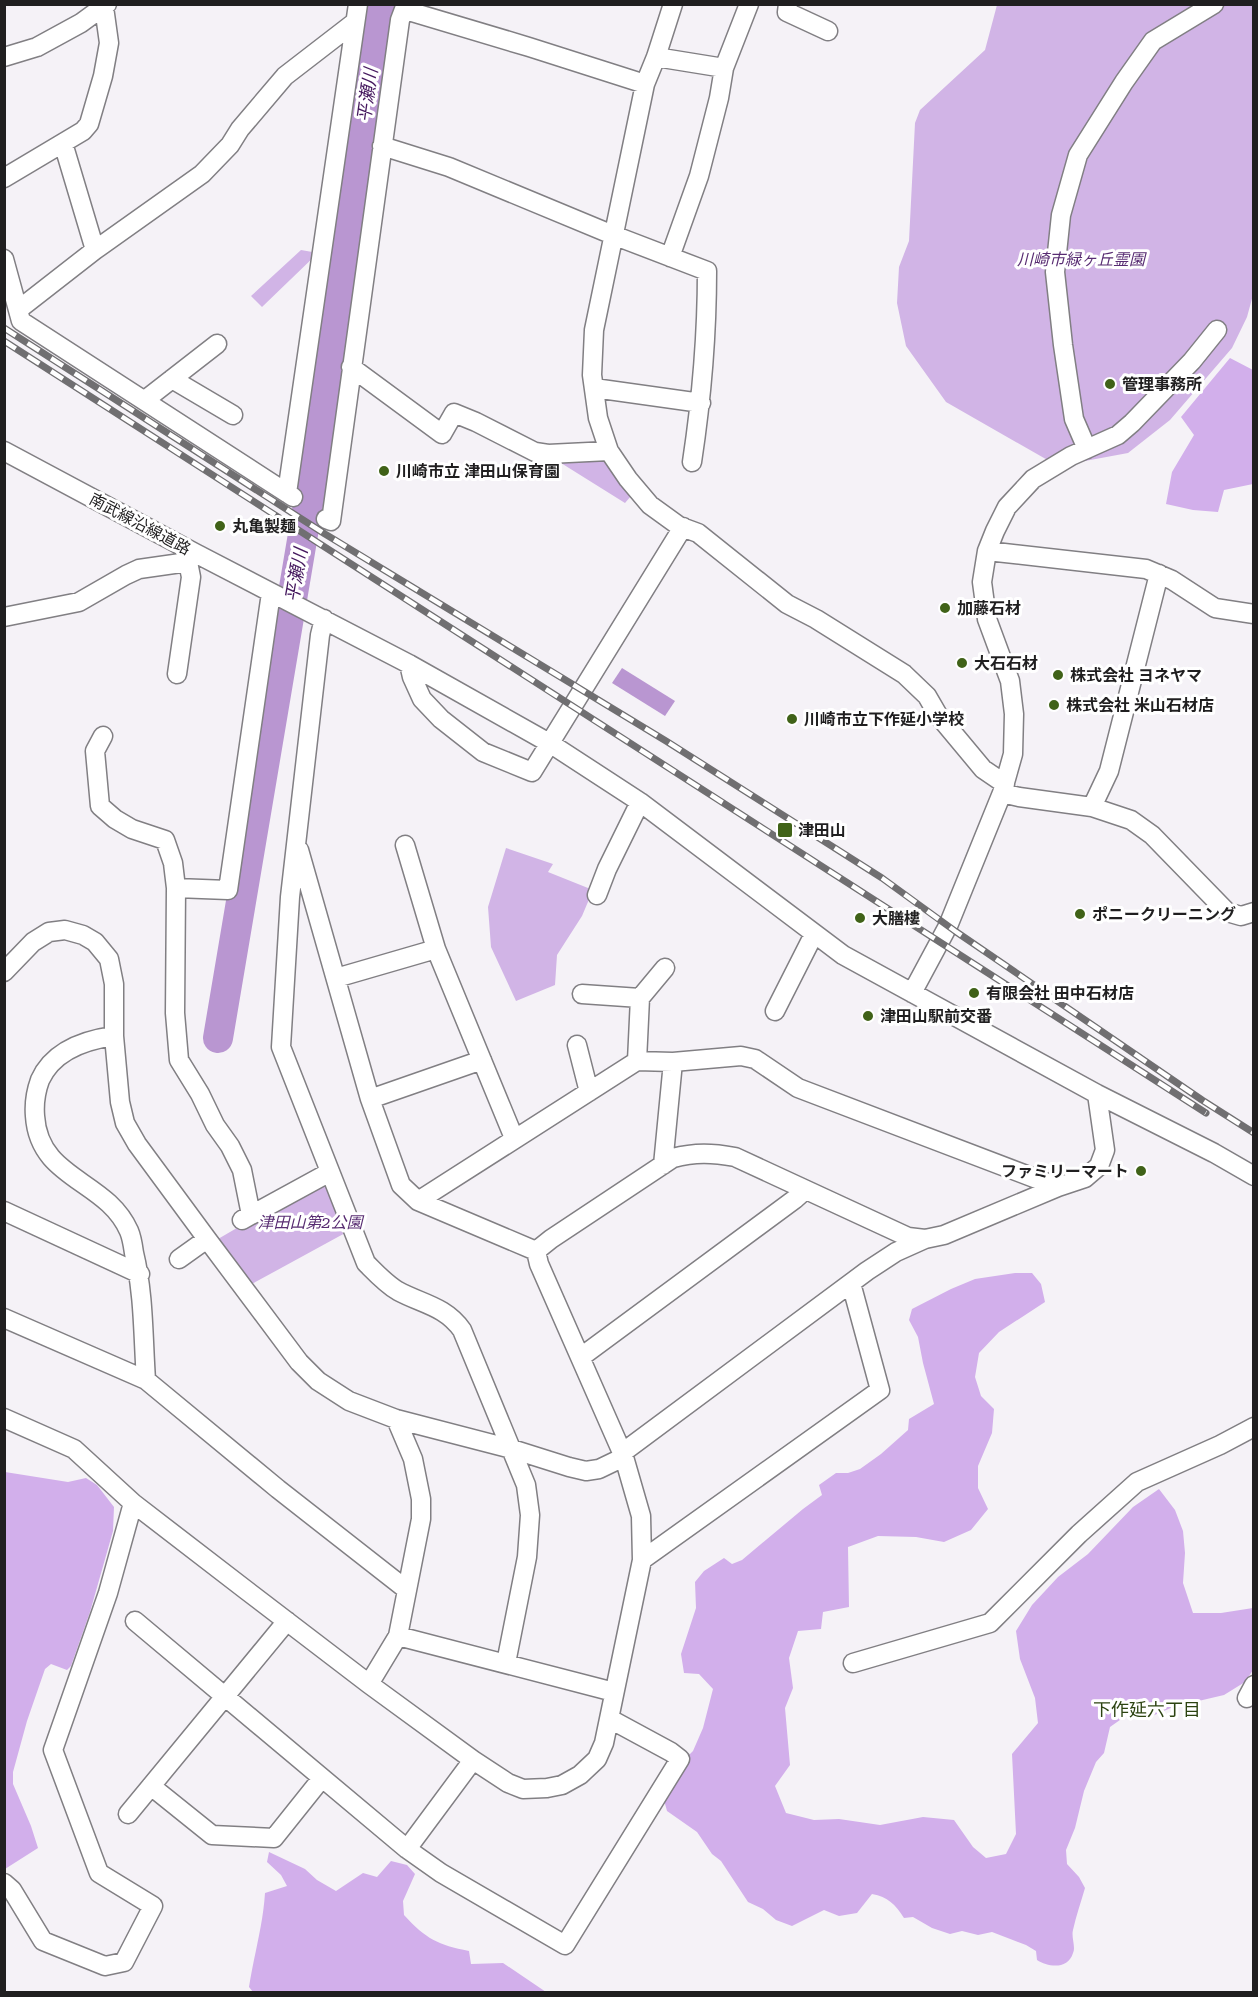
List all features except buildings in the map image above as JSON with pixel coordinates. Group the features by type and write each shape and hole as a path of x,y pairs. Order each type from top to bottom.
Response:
{"street":[{"path":"673,4 645,84 594,330 592,375 598,418 609,451 650,505 683,527 698,533 786,604 904,674 927,696 938,715 983,769 1003,788 1092,807 1131,820 1152,835 1227,912 1241,916 1254,912"},
{"path":"670,257 699,176 719,98 724,68 749,4"},
{"path":"788,4 787,12 828,31"},
{"path":"1087,448 1074,419 1055,272 1061,215 1078,155 1124,82 1154,41 1214,4"},
{"path":"4,57 37,47 106,6 109,43 103,76 89,124 83,131 4,178"},
{"path":"326,519 331,521 400,20 406,7 645,84"},
{"path":"18,310 95,249 161,205 202,174 230,145 240,129 285,75 357,13"},
{"path":"4,259 21,321 290,495 357,13"},
{"path":"656,57 724,68"},
{"path":"63,143 95,249"},
{"path":"382,146 449,167 706,271 707,318 701,403 692,462"},
{"path":"912,993 948,926 1003,788 1013,754 1014,714 1010,681 987,619 982,582 987,551 995,531 1007,507 1033,479 1071,456 1118,435 1191,361 1217,330"},
{"path":"145,400 217,344"},
{"path":"351,367 442,434 454,413 535,452 548,454 609,451"},
{"path":"172,379 233,415"},
{"path":"594,388 701,403"},
{"name":"南武線沿線道路","path":"4,451 191,558 320,617 410,664 551,744 640,802 843,955 1097,1094 1214,1153 1254,1176"},
{"path":"410,664 412,676 422,699 441,719 483,752 532,772 683,527"},
{"path":"987,551 1146,569 1159,574 1215,608 1254,614"},
{"path":"4,617 79,602 139,569 191,558 191,577 177,674"},
{"path":"1092,807 1109,771 1159,574"},
{"path":"176,888 228,890 273,594"},
{"path":"320,617 320,635 290,897 281,1047 366,1263 378,1276 398,1291 454,1318 462,1330 513,1449 526,1485 530,1515 527,1557 506,1663"},
{"path":"103,736 95,751 100,806 115,819 132,829 165,840 173,863 176,888 175,1012 179,1060 242,1170 246,1217 330,1172"},
{"path":"597,895 607,868 640,802"},
{"path":"296,840 370,1098 401,1185 418,1201 536,1251"},
{"path":"405,845 436,949 514,1138"},
{"path":"4,972 33,942 49,932 65,930 83,935 95,942 109,958 114,984 114,1036 120,1102 125,1123 137,1144 299,1362 318,1381 350,1401 396,1419 513,1449 586,1471 598,1469 623,1455 850,1283 896,1252 1085,1178 1099,1166 1105,1150 1097,1094"},
{"path":"775,1011 814,934"},
{"path":"336,978 436,949"},
{"path":"637,1061 640,998 665,968"},
{"path":"582,994 640,998"},
{"path":"114,1036 92,1039 63,1052 47,1066 39,1083 34,1107 36,1130 51,1160 107,1200 121,1215 130,1233 140,1274 146,1380"},
{"path":"576,1045 590,1092"},
{"path":"418,1201 637,1061 673,1062 744,1052 798,1088 1058,1187"},
{"path":"370,1098 482,1060"},
{"path":"663,1165 673,1062"},
{"path":"536,1251 673,1158 689,1154 716,1153 735,1157 908,1237 925,1239"},
{"path":"581,1357 805,1190"},
{"path":"4,1211 140,1274"},
{"path":"179,1259 207,1239"},
{"path":"4,1418 74,1449 133,1503 369,1684 473,1760 508,1783 523,1788 547,1788 562,1785 580,1775 597,1759 604,1743 642,1560 642,1516 623,1455 539,1264 536,1251"},
{"path":"642,1560 880,1390 850,1283"},
{"path":"4,1318 146,1380 278,1489 407,1590"},
{"path":"369,1684 398,1636 421,1519 413,1460 396,1419"},
{"path":"853,1663 990,1623 1079,1534 1137,1482 1220,1445 1254,1427"},
{"path":"4,1883 12,1890 43,1941 105,1966 124,1962 153,1905 99,1873 53,1750 108,1593 133,1503"},
{"path":"135,1621 407,1849 441,1873 565,1945 680,1759 609,1719"},
{"path":"128,1814 287,1621"},
{"path":"398,1636 614,1692"},
{"path":"407,1849 473,1760"},
{"path":"151,1786 212,1834 274,1838 322,1778"}],"green space":[{"name":"川崎市緑ヶ丘霊園","path":"997,5 1253,5 1253,295 1247,317 1232,348 1170,420 1128,453 1058,466 946,402 906,346 897,303 899,267 909,241 915,123 920,110 985,50"},
{"path":"301,250 318,253 262,307 251,296"},
{"path":"602,455 631,496 625,503 553,458"},
{"path":"506,848 553,864 548,872 593,890 582,916 557,955 555,985 516,1001 491,947 488,907"},
{"name":"津田山第2公園","path":"320,1186 328,1187 347,1232 250,1285 218,1239 242,1225 248,1228"}],"shaded area":[{"path":"1230,358 1253,370 1253,484 1224,490 1218,512 1193,510 1166,504 1172,472 1194,435 1181,417"},
{"path":"622,668 675,701 665,716 612,683"},
{"path":"1032,1273 1041,1284 1045,1302 999,1332 979,1353 975,1377 981,1396 994,1409 992,1433 978,1466 978,1488 988,1509 971,1530 944,1542 916,1537 878,1536 848,1547 849,1607 823,1612 821,1629 798,1631 789,1658 793,1688 785,1708 790,1765 775,1786 786,1813 814,1820 839,1819 880,1825 923,1817 954,1820 973,1847 986,1858 1006,1854 1016,1834 1012,1754 1038,1723 1035,1698 1020,1659 1016,1631 1032,1605 1058,1577 1088,1554 1133,1507 1159,1489 1175,1510 1183,1531 1185,1553 1183,1583 1193,1613 1221,1613 1253,1608 1253,1670 1245,1682 1224,1695 1173,1707 1143,1720 1127,1715 1110,1727 1104,1753 1096,1762 1084,1791 1075,1828 1066,1850 1067,1864 1085,1888 1073,1930 1073,1953 1067,1962 1057,1966 1037,1960 1036,1951 1026,1945 992,1932 978,1935 962,1931 950,1934 932,1928 913,1917 904,1918 891,1902 872,1894 857,1913 839,1916 824,1910 792,1926 776,1920 763,1909 748,1902 721,1861 712,1854 697,1832 667,1811 664,1800 685,1759 693,1751 703,1728 713,1689 699,1674 684,1673 681,1654 696,1608 695,1582 704,1571 724,1558 732,1564 742,1560 822,1495 819,1485 836,1473 848,1473 860,1469 908,1430 909,1419 934,1404 918,1337 909,1320 912,1309 975,1279"},
{"path":"5,1472 68,1482 86,1478 97,1485 114,1507 113,1531 90,1612 71,1666 67,1670 51,1664 45,1669 13,1772 13,1784 38,1848 5,1869"},
{"path":"269,1852 305,1869 317,1880 336,1891 363,1873 377,1877 391,1861 407,1865 415,1874 403,1901 404,1915 419,1930 433,1940 469,1951 471,1964 503,1963 546,1992 253,1992 249,1987 265,1893 287,1886 281,1875 267,1862"}],"waterway":[{"name":"平瀬川","path":"218,1038 313,475 380,4"}],"railway":[{"path":"4,328 325,534 666,741 882,878 955,931 1254,1133"},
{"path":"4,341 1206,1113"}],"place":[{"name":"管理事務所","path":"1110,384"},
{"name":"川崎市立 津田山保育園","path":"384,471"},
{"name":"丸亀製麺","path":"220,526"},
{"name":"加藤石材","path":"945,608"},
{"name":"大石石材","path":"962,663"},
{"name":"株式会社 ヨネヤマ","path":"1058,675"},
{"name":"株式会社 米山石材店","path":"1054,705"},
{"name":"川崎市立下作延小学校","path":"792,719"},
{"name":"津田山","path":"785,830"},
{"name":"ポニークリーニング","path":"1080,914"},
{"name":"大膳樓","path":"860,918"},
{"name":"有限会社 田中石材店","path":"974,993"},
{"name":"津田山駅前交番","path":"868,1016"},
{"name":"ファミリーマート","path":"1141,1171"}],"district":[{"name":"下作延六丁目","path":"1147,1709"}]}
